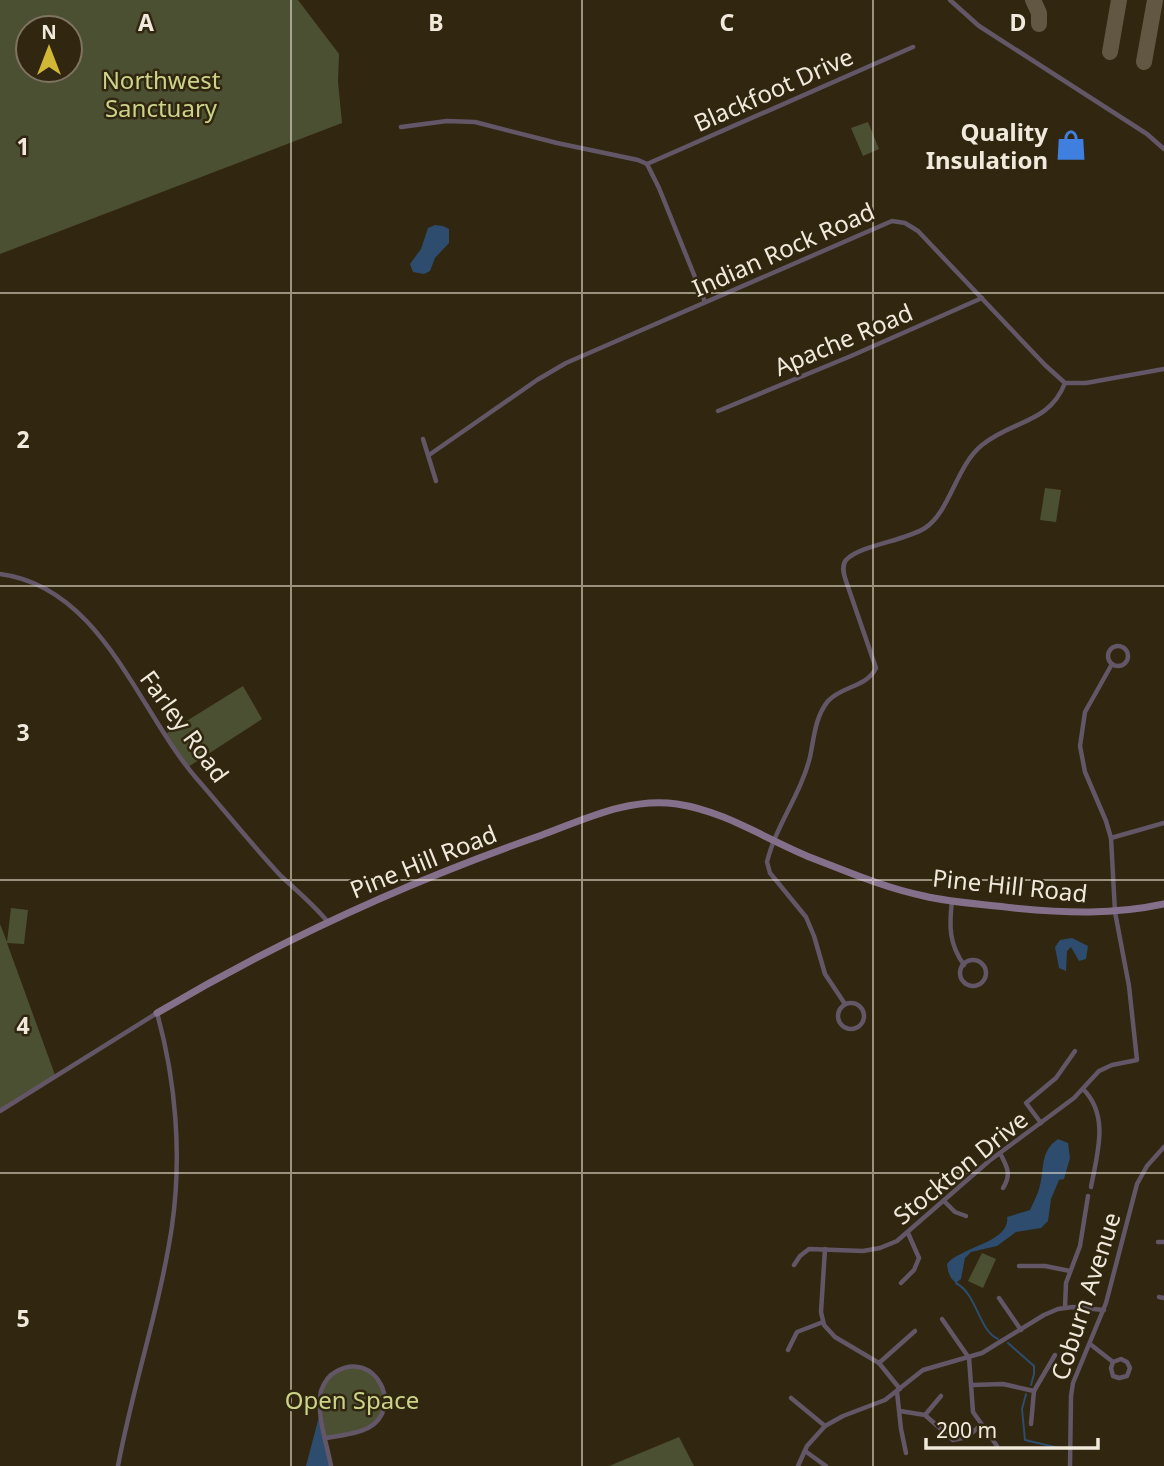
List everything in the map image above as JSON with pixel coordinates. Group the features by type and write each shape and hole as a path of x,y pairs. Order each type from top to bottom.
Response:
{"street":[{"path":"950,0 979,26 1147,134 1164,149"},
{"name":"Blackfoot Drive","path":"647,164 913,47"},
{"path":"401,127 447,121 475,122 647,164 705,302"},
{"name":"Indian Rock Road","path":"429,456 555,369 892,221 905,223 918,231 1065,383"},
{"name":"Apache Road","path":"719,411 982,298"},
{"path":"845,1004 825,975 806,917 768,870 768,858 809,760 820,714 836,694 867,680 876,668 846,581 846,561 860,552 919,531 931,523 976,450 992,438 1046,412 1058,398 1065,383 1086,383 1164,369"},
{"path":"423,439 436,481"},
{"name":"Farley Road","path":"0,574 16,576 40,585 93,627 183,762 265,859 327,921"},
{"path":"1114,646 1123,648 1127,653 1127,660 1122,665 1112,664 1108,660 1109,650 1114,646"},
{"path":"1112,664 1085,712 1080,746 1085,772 1111,838 1115,912"},
{"name":"Pine Hill Road","path":"157,1013 327,921 439,871 631,805 665,803 698,809 893,888 952,901 1065,913 1115,912 1164,904"},
{"path":"1111,838 1164,823"},
{"path":"952,901 950,936 964,965"},
{"name":"Stockton Drive","path":"794,1265 809,1249 872,1250 889,1245 908,1233 1000,1153 1064,1107 1099,1071 1137,1060 1130,995 1115,912"},
{"path":"971,961 980,962 986,974 983,982 975,986 964,982 960,975 964,965 971,961"},
{"path":"845,1004 857,1004 863,1010 863,1022 857,1028 848,1029 839,1020 839,1011 845,1004"},
{"path":"0,1111 157,1013 167,1053 176,1122 172,1223 157,1302 128,1412 118,1466"},
{"path":"1041,1123 1027,1103 1056,1079 1075,1051"},
{"path":"1083,1089 1094,1101 1099,1120 1098,1148 1091,1187"},
{"name":"Coburn Avenue","path":"1070,1466 1072,1390 1104,1310 1117,1269 1137,1184 1147,1166 1164,1147"},
{"path":"1000,1153 1009,1171 1008,1181 1003,1188"},
{"path":"1065,1307 1066,1283 1080,1246 1088,1196"},
{"path":"945,1202 955,1212 966,1216"},
{"path":"901,1283 914,1270 919,1258 908,1233"},
{"path":"825,1248 821,1302 823,1321 835,1337 878,1363 899,1390 906,1453"},
{"path":"1020,1266 1045,1266 1070,1271"},
{"path":"999,1298 1021,1330"},
{"path":"798,1466 805,1451 825,1426 854,1411 874,1406 929,1367 970,1358 992,1348 1050,1312 1065,1307 1104,1310"},
{"path":"942,1319 970,1358 973,1412 997,1446"},
{"path":"788,1350 797,1332 823,1321"},
{"path":"878,1363 915,1331"},
{"path":"1090,1344 1113,1362"},
{"path":"1031,1424 1034,1391 1055,1355"},
{"path":"1121,1359 1127,1362 1130,1370 1127,1376 1113,1376 1113,1362 1121,1359"},
{"path":"326,1438 366,1429 379,1419 384,1409 385,1393 381,1383 370,1371 349,1367 339,1370 327,1380 320,1400 326,1438 331,1466"},
{"path":"972,1385 1012,1385 1034,1391"},
{"path":"925,1415 941,1396"},
{"path":"791,1398 825,1426"},
{"path":"900,1411 925,1415 953,1440 967,1437 981,1425"},
{"path":"805,1451 826,1466"}],"green space":[{"name":"Northwest Sanctuary","path":"0,0 298,0 339,54 338,82 342,123 0,254"},
{"path":"868,122 879,149 863,156 851,128"},
{"path":"1045,488 1061,490 1056,522 1040,520"},
{"path":"243,686 262,719 188,767 164,735"},
{"path":"11,908 28,910 24,944 7,943 55,1075 0,1111 0,924 7,942"},
{"path":"982,1253 996,1259 983,1288 968,1281"},
{"name":"Open Space","path":"344,1368 365,1369 384,1388 382,1414 366,1429 326,1438 320,1400 327,1380"},
{"path":"679,1437 694,1466 609,1466"}],"water":[{"path":"435,225 449,229 449,243 435,258 430,271 424,274 413,272 410,264 421,249 428,228"},
{"path":"1072,938 1088,946 1086,959 1079,961 1071,947 1067,951 1066,971 1059,968 1055,947 1060,940"},
{"path":"1058,1139 1068,1143 1070,1158 1064,1179 1059,1180 1051,1199 1048,1221 1041,1228 1016,1232 997,1246 971,1252 965,1258 961,1279 956,1283 947,1264 953,1258 1001,1232 1006,1226 1007,1217 1030,1210 1039,1189 1045,1156"},
{"path":"321,1409 331,1466 306,1466"}],"waterway":[{"path":"956,1283 969,1296 991,1335 998,1339"},
{"path":"1008,1343 1034,1366 1031,1385"},
{"path":"1026,1394 1022,1409 1025,1440 1059,1448"}],"taxiway":[{"path":"1033,0 1039,13 1039,24"},
{"path":"1110,52 1119,0"},
{"path":"1144,62 1155,0"}],"place":[{"name":"Quality Insulation","path":"1071,145"}]}
